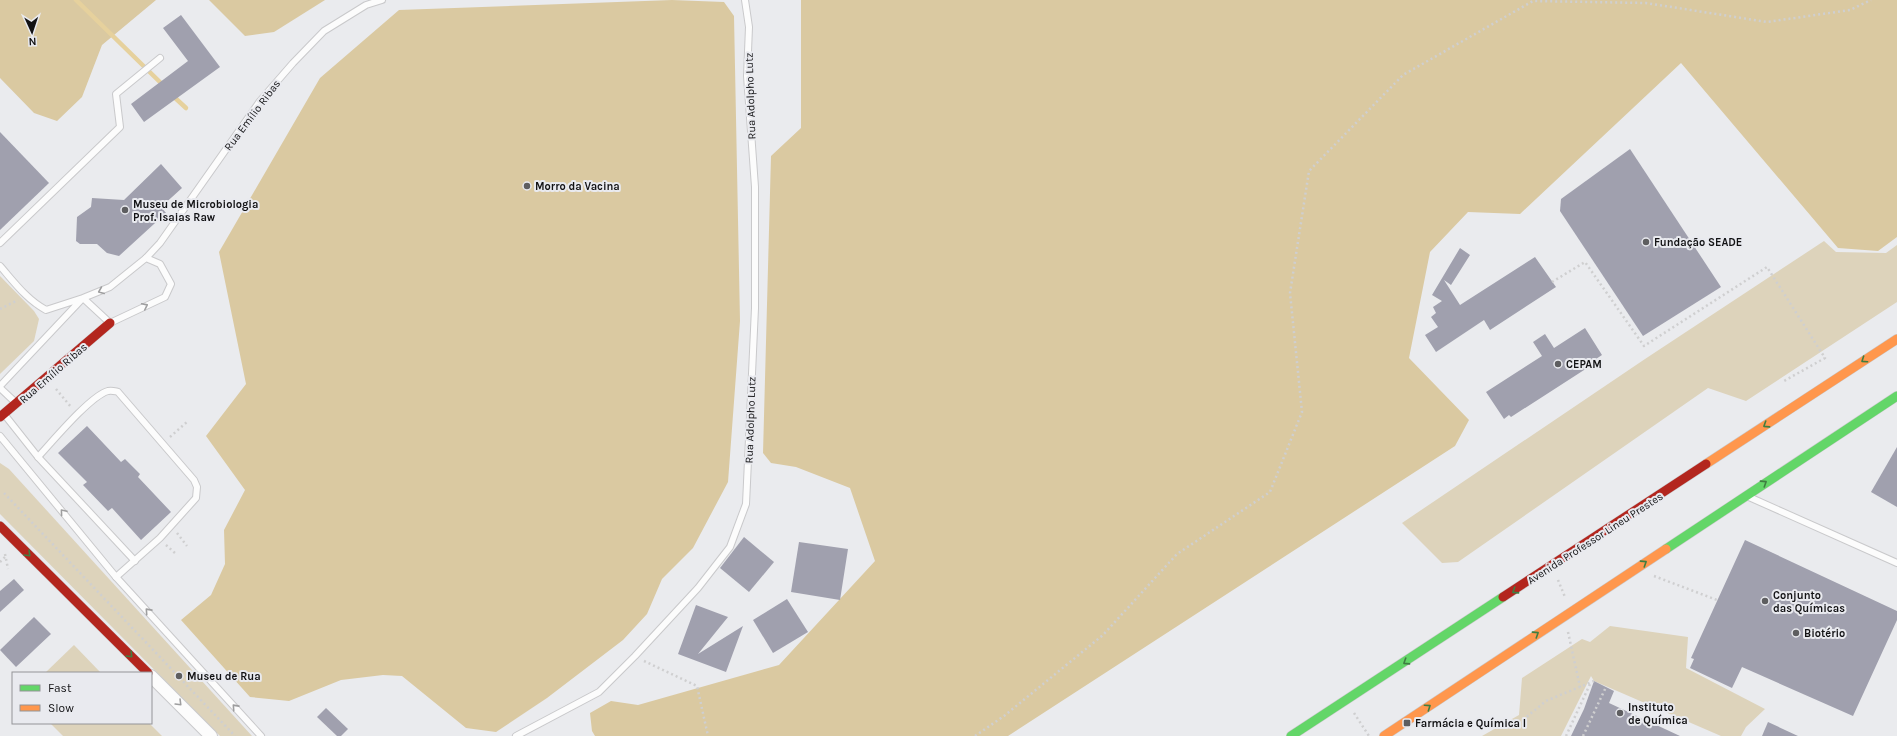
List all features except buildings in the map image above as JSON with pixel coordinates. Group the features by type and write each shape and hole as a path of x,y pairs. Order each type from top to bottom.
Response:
{"main road":[{"name":"Rua Emílio Ribas","path":"2,416 110,323"},
{"name":"Avenida Professor Lineu Prestes","path":"1292,736 1553,566 1897,338"},
{"path":"1384,736 1897,396"},
{"path":"0,526 147,672"}],"street":[{"path":"152,677 212,736"}],"lane":[{"name":"Rua Emílio Ribas","path":"0,387 83,298 110,287 146,258 160,243 260,101 293,63 324,31 366,5 382,0"},
{"name":"Rua Adolpho Lutz","path":"516,736 598,692 635,656 698,588 730,547 746,504 755,308 755,187 748,76 749,28 745,0"},
{"path":"0,243 120,127 116,94 160,58"},
{"name":"Rua Emílio Ribas","path":"110,323 165,297 171,284 160,264 146,258"},
{"path":"0,266 26,296 38,306 46,310 83,298 110,323"},
{"path":"0,387 17,403"},
{"path":"38,457 77,415 103,394 109,391 118,392 194,480 197,487 196,498 172,527 136,561 116,577"},
{"path":"2,416 38,457 136,561"},
{"path":"0,436 116,577 261,736"},
{"path":"1746,495 1897,563"}],"path":[{"path":"975,736 1004,716 1103,635 1177,554 1270,492 1302,412 1290,293 1309,171 1403,75 1532,1 1646,3 1768,22 1850,10 1871,0"},
{"path":"1552,282 1585,262 1644,346 1767,267 1825,358 1784,381"},
{"path":"0,309 26,296"},
{"path":"46,379 77,415"},
{"path":"162,444 188,421"},
{"path":"4,493 235,736"},
{"path":"172,527 187,546"},
{"path":"0,562 6,557"},
{"path":"1553,566 1568,613 1580,687"},
{"path":"1636,568 1717,600"},
{"path":"635,656 698,686 708,736"},
{"path":"1519,723 1546,701 1593,681 1566,736"},
{"path":"1582,736 1606,687"},
{"path":"1347,700 1369,736"},
{"path":"229,736 230,731"}],"shaded area":[{"path":"0,0 156,0 102,45 82,97 57,121 34,113 0,78"},
{"path":"209,0 325,0 274,32 245,36"},
{"path":"672,0 724,2 734,16 740,321 728,482 693,548 662,579 647,614 623,640 547,698 496,732 466,728 402,676 383,675 341,680 289,701 250,697 181,620 211,595 225,564 224,530 245,490 206,436 246,384 219,252 320,78 399,10"},
{"path":"801,0 1897,0 1897,237 1878,251 1838,248 1681,63 1520,214 1468,212 1430,252 1409,358 1469,420 1455,446 1008,736 595,736 592,731 590,713 611,701 638,705 779,665 875,561 850,488 796,467 771,463 763,453 771,156 801,128"},
{"path":"1824,241 1836,252 1886,253 1897,245 1897,302 1746,401 1708,388 1458,562 1442,563 1402,523 1645,359"},
{"path":"0,276 34,311 39,319 34,341 0,374"},
{"path":"0,463 9,469 252,736 220,736 0,514"},
{"path":"1610,626 1688,637 1686,668 1765,709 1746,727 1741,736 1721,736 1594,681 1591,676 1561,736 1482,736 1519,715 1522,678 1582,639 1590,642"},
{"path":"74,645 100,672 46,672"},
{"path":"51,724 150,724 162,736 63,736"}],"waterway":[{"path":"76,0 164,86"},
{"path":"173,96 186,108"}],"traffic: fast":[{"path":"1666,549 1897,396"},
{"path":"1291,736 1503,597"}],"traffic: slow":[{"path":"1706,464 1897,339"},
{"path":"1384,736 1666,549"}],"traffic: jam":[{"path":"0,417 110,323"},
{"path":"1503,597 1706,464"},
{"path":"0,526 147,672"}],"place":[{"name":"Morro da Vacina","path":"527,186"},
{"name":"Museu de Microbiologia Prof. Isaias Raw","path":"125,210"},
{"name":"Fundação SEADE","path":"1646,242"},
{"name":"CEPAM","path":"1558,364"},
{"name":"Conjunto das Químicas","path":"1765,601"},
{"name":"Biotério","path":"1796,633"},
{"name":"Museu de Rua","path":"179,676"},
{"name":"Instituto de Química","path":"1620,713"},
{"name":"Farmácia e Química I","path":"1407,723"}]}
